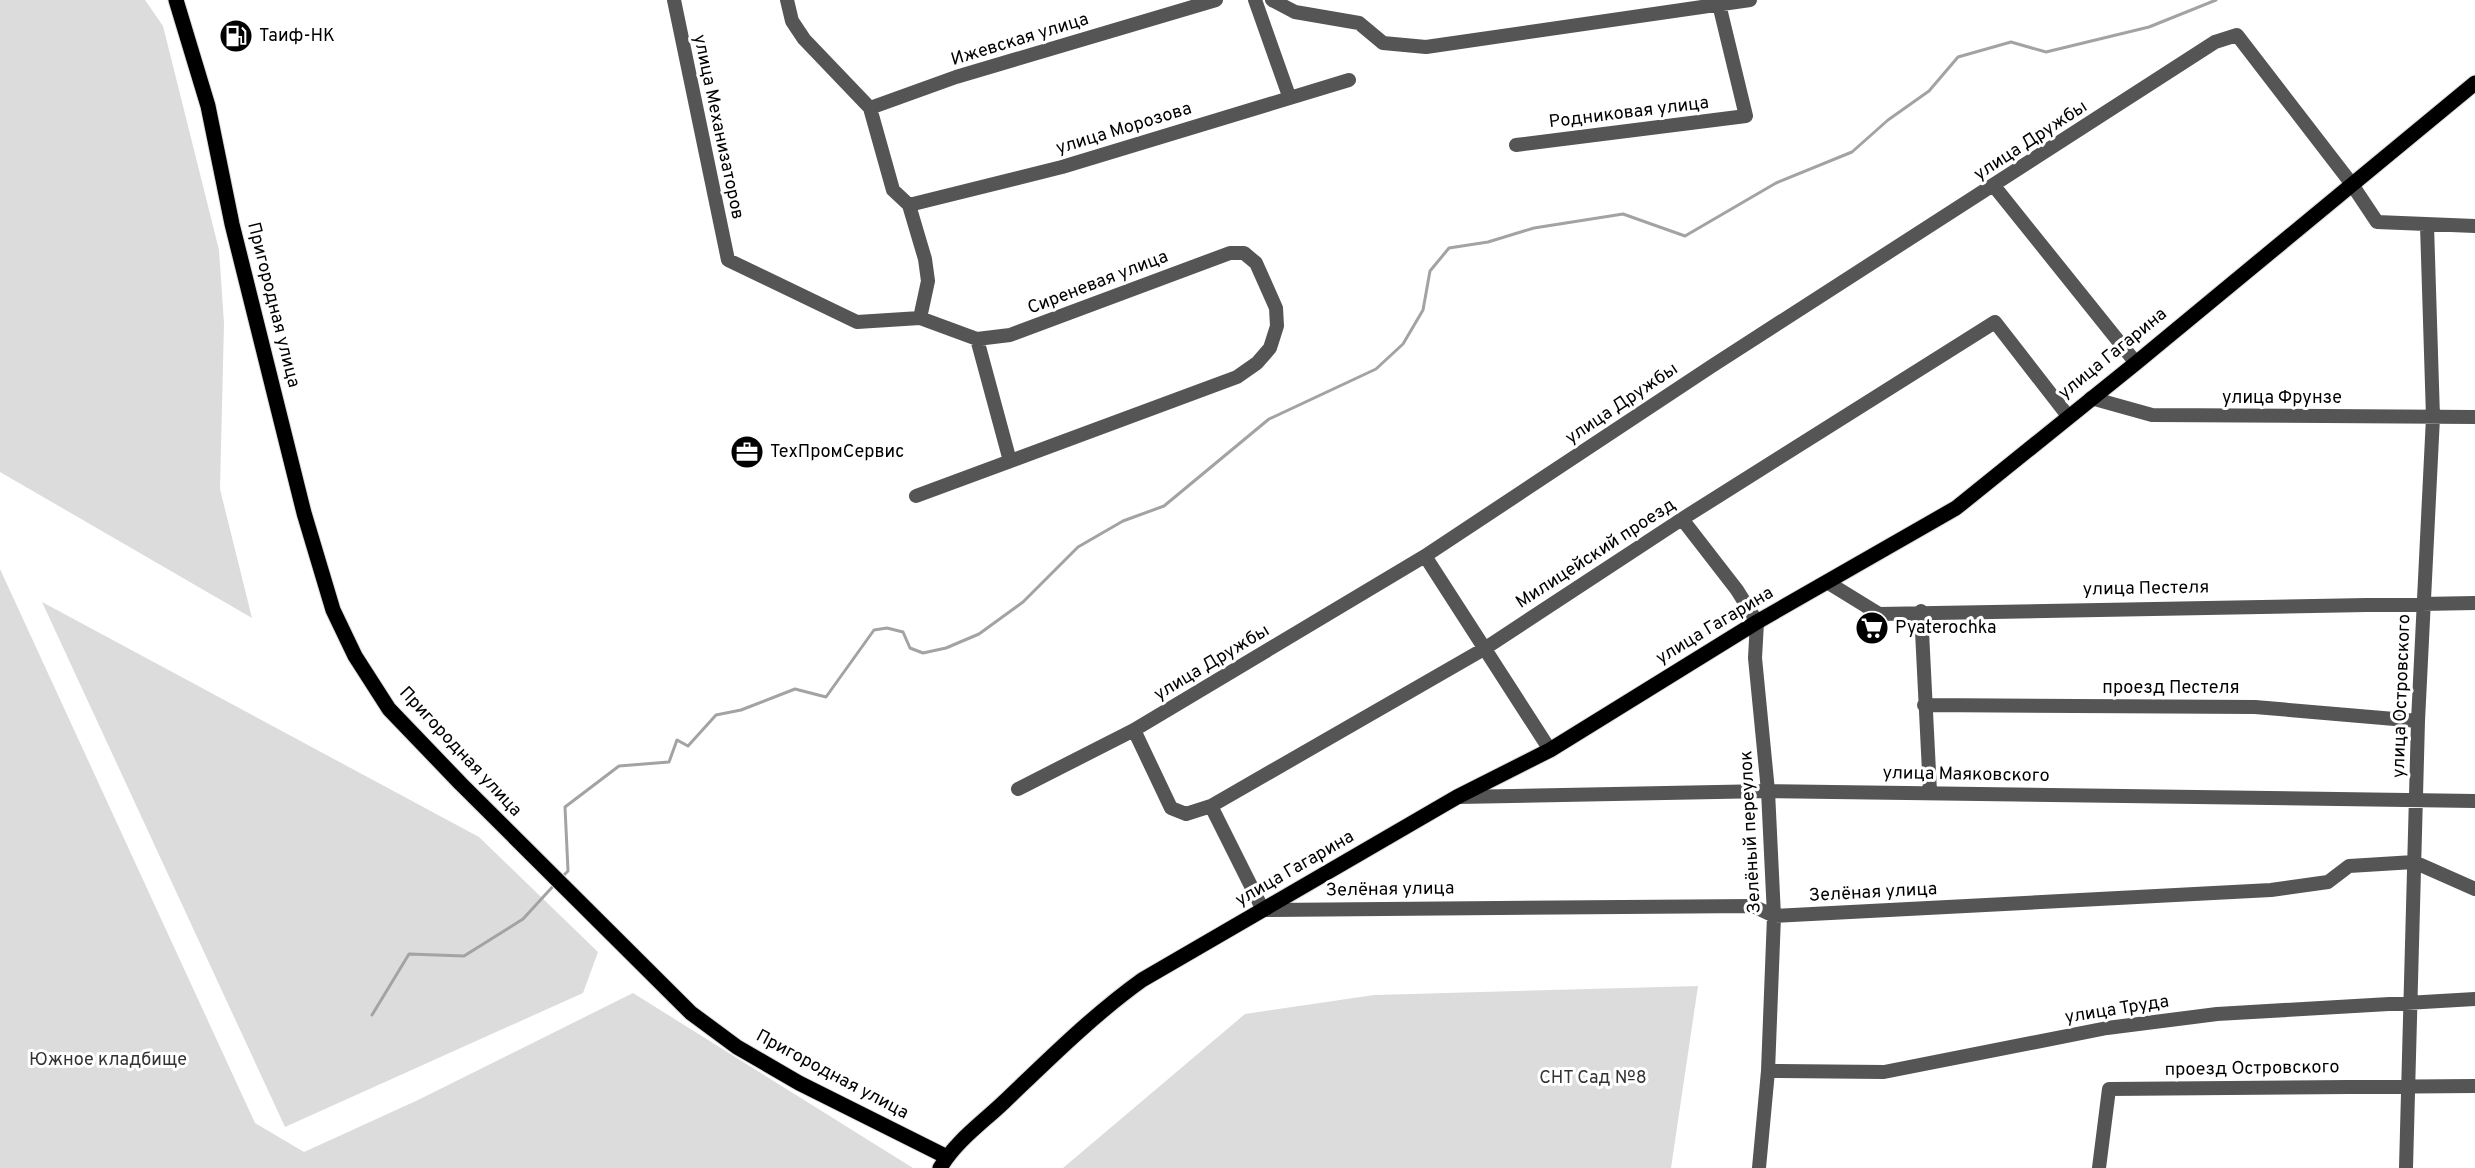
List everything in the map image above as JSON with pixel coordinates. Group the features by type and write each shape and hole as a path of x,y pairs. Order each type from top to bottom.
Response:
{"main road":[{"name":"Пригородная улица","path":"176,0 208,106 232,224 304,513 333,610 355,656 389,709 469,793 691,1013 737,1047 943,1163"},
{"name":"улица Гагарина","path":"943,1163 975,1128 1105,1007 1142,980 1457,797 1550,750 1757,622 1956,508 2136,363 2351,183 2475,83"}],"street":[{"name":"улица Механизаторов","path":"674,0 728,260 857,322 920,318"},
{"path":"787,0 792,21 804,39 870,108 893,190 909,205 925,259 928,280 920,318 977,339 1010,461 916,495"},
{"name":"Ижевская улица","path":"870,108 956,77 1216,0"},
{"path":"1255,0 1289,96"},
{"path":"1272,0 1295,12 1359,22 1383,43 1426,47 1718,2 1750,0"},
{"name":"Родниковая улица","path":"1516,146 1746,116 1718,2"},
{"name":"улица Дружбы","path":"1018,789 1134,730 1425,556 1712,366 2215,42 2237,35 2351,183"},
{"name":"улица Морозова","path":"909,205 1062,167 1289,96 1349,80"},
{"path":"2351,183 2377,222 2475,226"},
{"path":"1994,186 2136,363"},
{"name":"улица Островского","path":"2406,1168 2418,721 2433,417 2427,225"},
{"name":"Сиреневая улица","path":"977,339 1010,335 1230,253 1244,254 1256,262 1276,308 1277,326 1270,348 1257,363 1237,377 1010,461"},
{"name":"Милицейский проезд","path":"1134,730 1170,808 1186,814 1211,806 1484,649 1682,519 1995,322 2068,416"},
{"name":"улица Фрунзе","path":"2091,398 2152,415 2475,417"},
{"path":"1682,519 1737,590 1757,622"},
{"path":"1425,556 1550,750"},
{"name":"улица Пестеля","path":"1827,582 1879,614 1921,611 2475,603"},
{"path":"1921,611 1930,792"},
{"name":"Зелёный переулок","path":"1757,622 1755,658 1768,791 1774,916 1768,1071 1759,1168"},
{"name":"проезд Пестеля","path":"1924,705 2256,706 2418,721"},
{"name":"улица Маяковского","path":"1457,797 1768,791 2475,801"},
{"path":"1211,806 1263,910"},
{"name":"Зелёная улица","path":"1263,910 1753,906 1774,916 2271,890 2328,882 2349,866 2415,862 2475,889"},
{"name":"улица Труда","path":"1768,1071 1884,1072 2107,1028 2217,1014 2409,1001 2475,999"},
{"name":"проезд Островского","path":"2099,1168 2109,1089 2475,1086"}],"green space":[{"path":"0,0 145,0 163,26 219,250 224,323 220,489 252,618 0,472"},
{"name":"Южное кладбище","path":"0,569 255,1123 304,1152 418,1100 633,993 913,1168 0,1168"},
{"path":"42,602 479,837 598,952 583,993 285,1127"},
{"name":"СНТ Сад №8","path":"1698,986 1671,1168 1063,1168 1245,1014 1374,995"}],"waterway":[{"path":"563,876 568,871 565,807 619,766 669,762 677,740 688,746 716,715 741,710 795,689 826,697 874,630 887,628 903,632 910,648 923,653 946,648 979,634 1023,602 1078,547 1123,521 1164,506 1269,419 1376,369 1403,344 1423,310 1430,271 1449,248 1488,242 1534,228 1623,214 1685,236 1776,183 1852,152 1888,120 1929,91 1958,57 2011,42 2046,52 2149,27 2216,0"},
{"path":"372,1015 409,954 464,956 523,919 556,883"}],"place":[{"name":"Таиф-НК","path":"236,36"},
{"name":"ТехПромСервис","path":"747,452"},
{"name":"Pyaterochka","path":"1872,628"}]}
